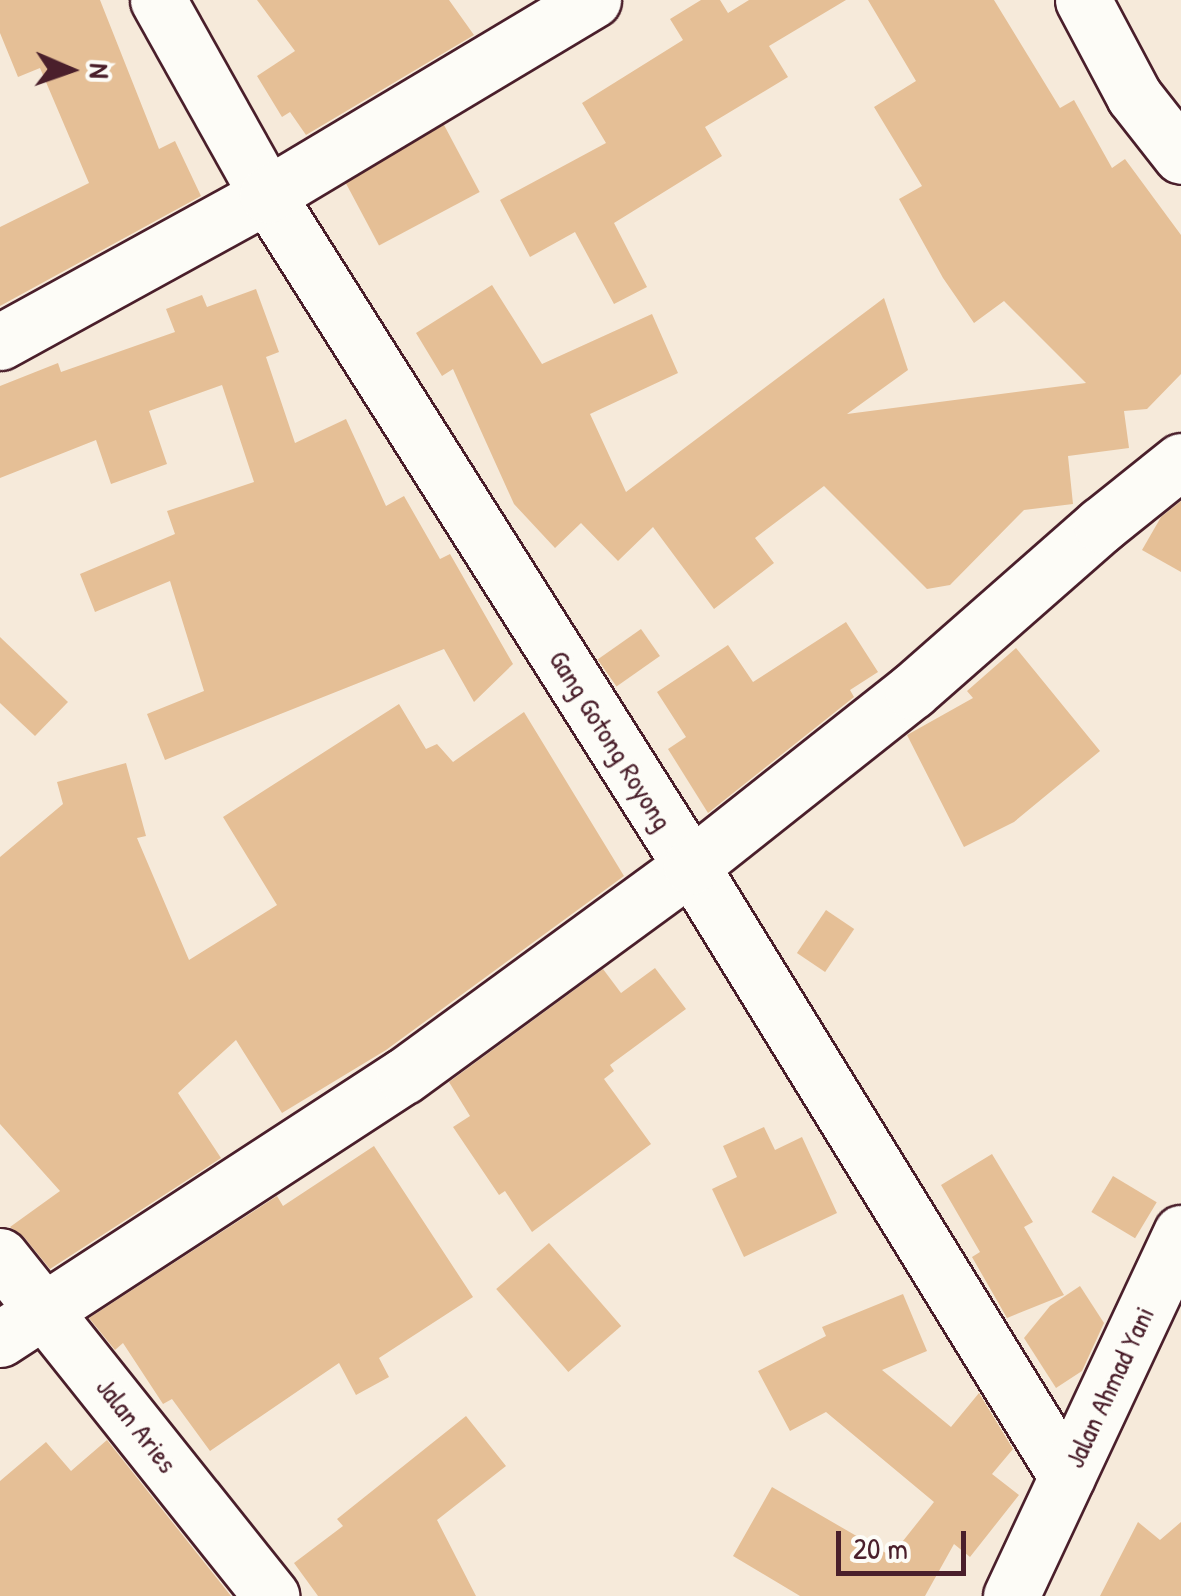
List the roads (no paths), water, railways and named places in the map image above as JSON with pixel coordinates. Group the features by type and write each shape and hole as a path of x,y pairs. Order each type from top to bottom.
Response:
{"main road":[{"name":"Gang Gotong Royong","path":"158,0 267,196 690,866 1067,1477"},
{"path":"0,342 267,196 592,0"},
{"path":"1083,0 1134,96 1181,156"},
{"path":"0,1339 404,1076 690,866 912,692 1101,525 1181,462"},
{"name":"Jalan Ahmad Yani","path":"1011,1596 1181,1233"},
{"name":"Jalan Aries","path":"0,1256 272,1596"}]}
